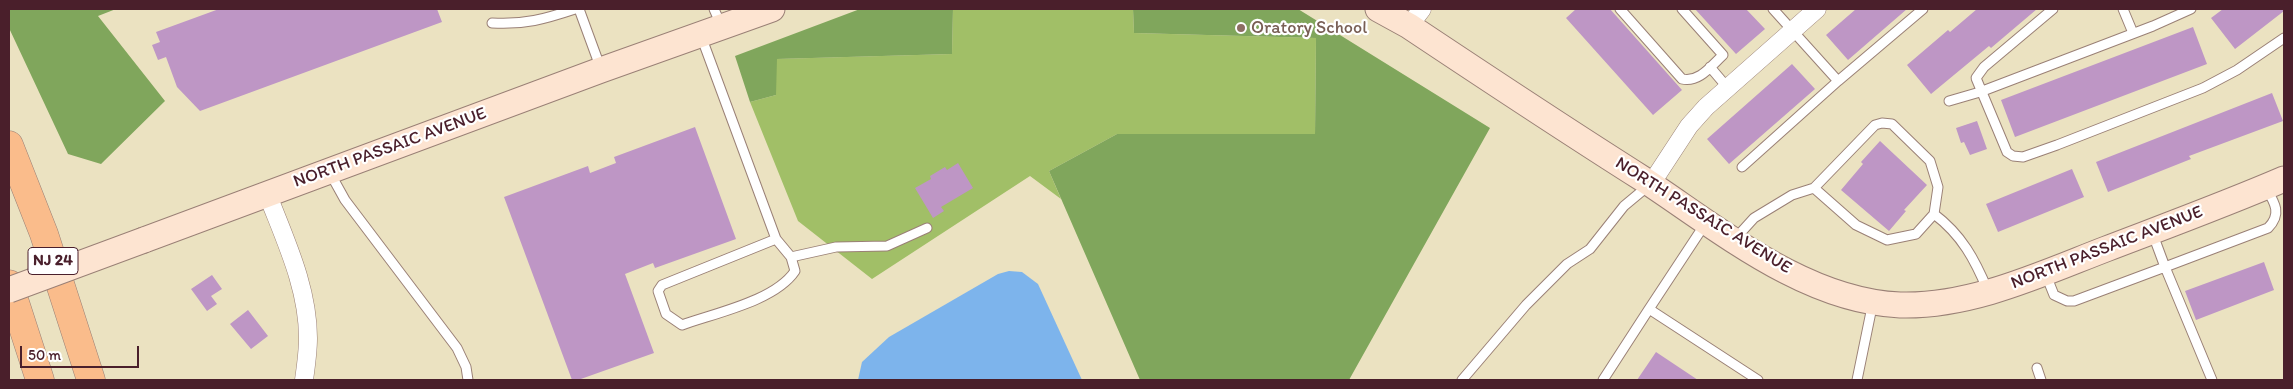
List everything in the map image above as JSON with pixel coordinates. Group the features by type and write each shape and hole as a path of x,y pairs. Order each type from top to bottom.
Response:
{"highway":[{"name":"NJ 24","path":"9,145 44,234 91,380"},
{"name":"NJ 24","path":"9,284 40,380"}],"main road":[{"name":"NORTH PASSAIC AVENUE","path":"9,290 601,70 712,23 772,9"},
{"name":"NORTH PASSAIC AVENUE","path":"1378,9 1416,17 1650,184 1760,257 1830,290 1873,302 1900,305 1931,303 1955,300 1989,292 2151,232 2275,183"}],"street":[{"path":"1650,184 1689,126 1727,87 1817,9"},
{"path":"267,193 303,291 308,338 304,380"}],"lane":[{"path":"492,23 538,22 577,9 601,70"},
{"path":"1620,9 1682,79 1690,81 1697,79 1723,55 1682,9"},
{"path":"1774,9 1838,81"},
{"path":"1742,167 1838,81 1923,9"},
{"path":"2053,9 1984,67 1976,78 1980,92 2006,152 2013,156 2023,157 2057,146 2203,88 2237,70 2284,38"},
{"path":"2123,9 2133,33"},
{"path":"1949,101 1980,92 2191,9"},
{"path":"712,23 776,239 791,257 795,271 789,280 760,298 682,325 666,314 658,291 662,285 776,239"},
{"path":"1710,67 1727,87"},
{"path":"1734,240 1754,218 1792,195 1814,188 1875,125 1882,123 1892,124 1930,161 1938,188 1934,214 1916,234 1887,240 1856,225 1814,188"},
{"path":"329,170 345,200 456,348 466,367 468,380"},
{"path":"2045,272 2054,295 2067,301 2074,301 2268,228 2275,221 2275,183"},
{"path":"1462,380 1526,305 1567,264 1590,249 1624,206 1650,184"},
{"path":"1934,214 1952,228 1977,265 1989,292"},
{"path":"1603,380 1706,222"},
{"path":"791,257 836,247 887,246 927,228"},
{"path":"2151,232 2212,380"},
{"path":"1857,380 1873,302"},
{"path":"1649,309 1758,380"},
{"path":"2037,368 2041,380"}],"green space":[{"path":"9,9 116,9 98,16 165,101 101,164 68,154 9,28"},
{"path":"860,9 953,9 952,54 777,59 776,95 750,102 735,56"},
{"path":"953,9 1133,9 1134,33 1316,38 1315,134 1117,134 1049,171 1061,199 1030,176 872,279 798,221 750,102 776,95 776,59 952,54"},
{"path":"1133,9 1298,9 1490,128 1349,380 1140,380 1049,171 1117,134 1315,134 1316,38 1134,33"}],"water":[{"path":"1009,271 1022,272 1038,284 1082,380 858,380 862,362 889,337 998,274"}],"building":[{"path":"219,9 437,9 442,22 200,111 177,87 166,57 158,60 152,45 160,42 156,32"},
{"path":"1576,9 1610,9 1682,90 1653,115 1566,18"},
{"path":"1695,9 1746,9 1765,29 1736,54"},
{"path":"1856,9 1907,9 1848,60 1826,35"},
{"path":"1977,9 2037,9 1991,48 1989,46 1931,94 1907,65 1948,30 1950,32"},
{"path":"2223,9 2284,9 2284,11 2235,49 2211,18"},
{"path":"2193,27 2207,64 2015,137 2001,100"},
{"path":"1792,64 1815,89 1729,164 1707,139"},
{"path":"2272,93 2283,121 2189,156 2191,159 2108,192 2096,162"},
{"path":"1977,121 1987,149 1970,155 1964,142 1961,143 1956,128"},
{"path":"695,127 736,239 655,268 653,263 625,274 654,353 578,380 572,380 504,197 588,166 590,173 616,163 614,157"},
{"path":"1880,141 1927,185 1904,210 1906,211 1889,231 1841,190 1863,164 1861,162"},
{"path":"958,163 973,188 941,207 944,211 933,218 915,188 931,179 930,176 945,167 947,170"},
{"path":"2072,169 2084,197 1998,232 1986,204"},
{"path":"2264,262 2274,290 2196,320 2185,291"},
{"path":"212,275 222,289 211,296 217,304 207,311 191,289"},
{"path":"248,310 268,336 251,349 230,324"},
{"path":"1656,352 1698,380 1637,380"}],"place":[{"name":"Oratory School","path":"1241,28"}]}
